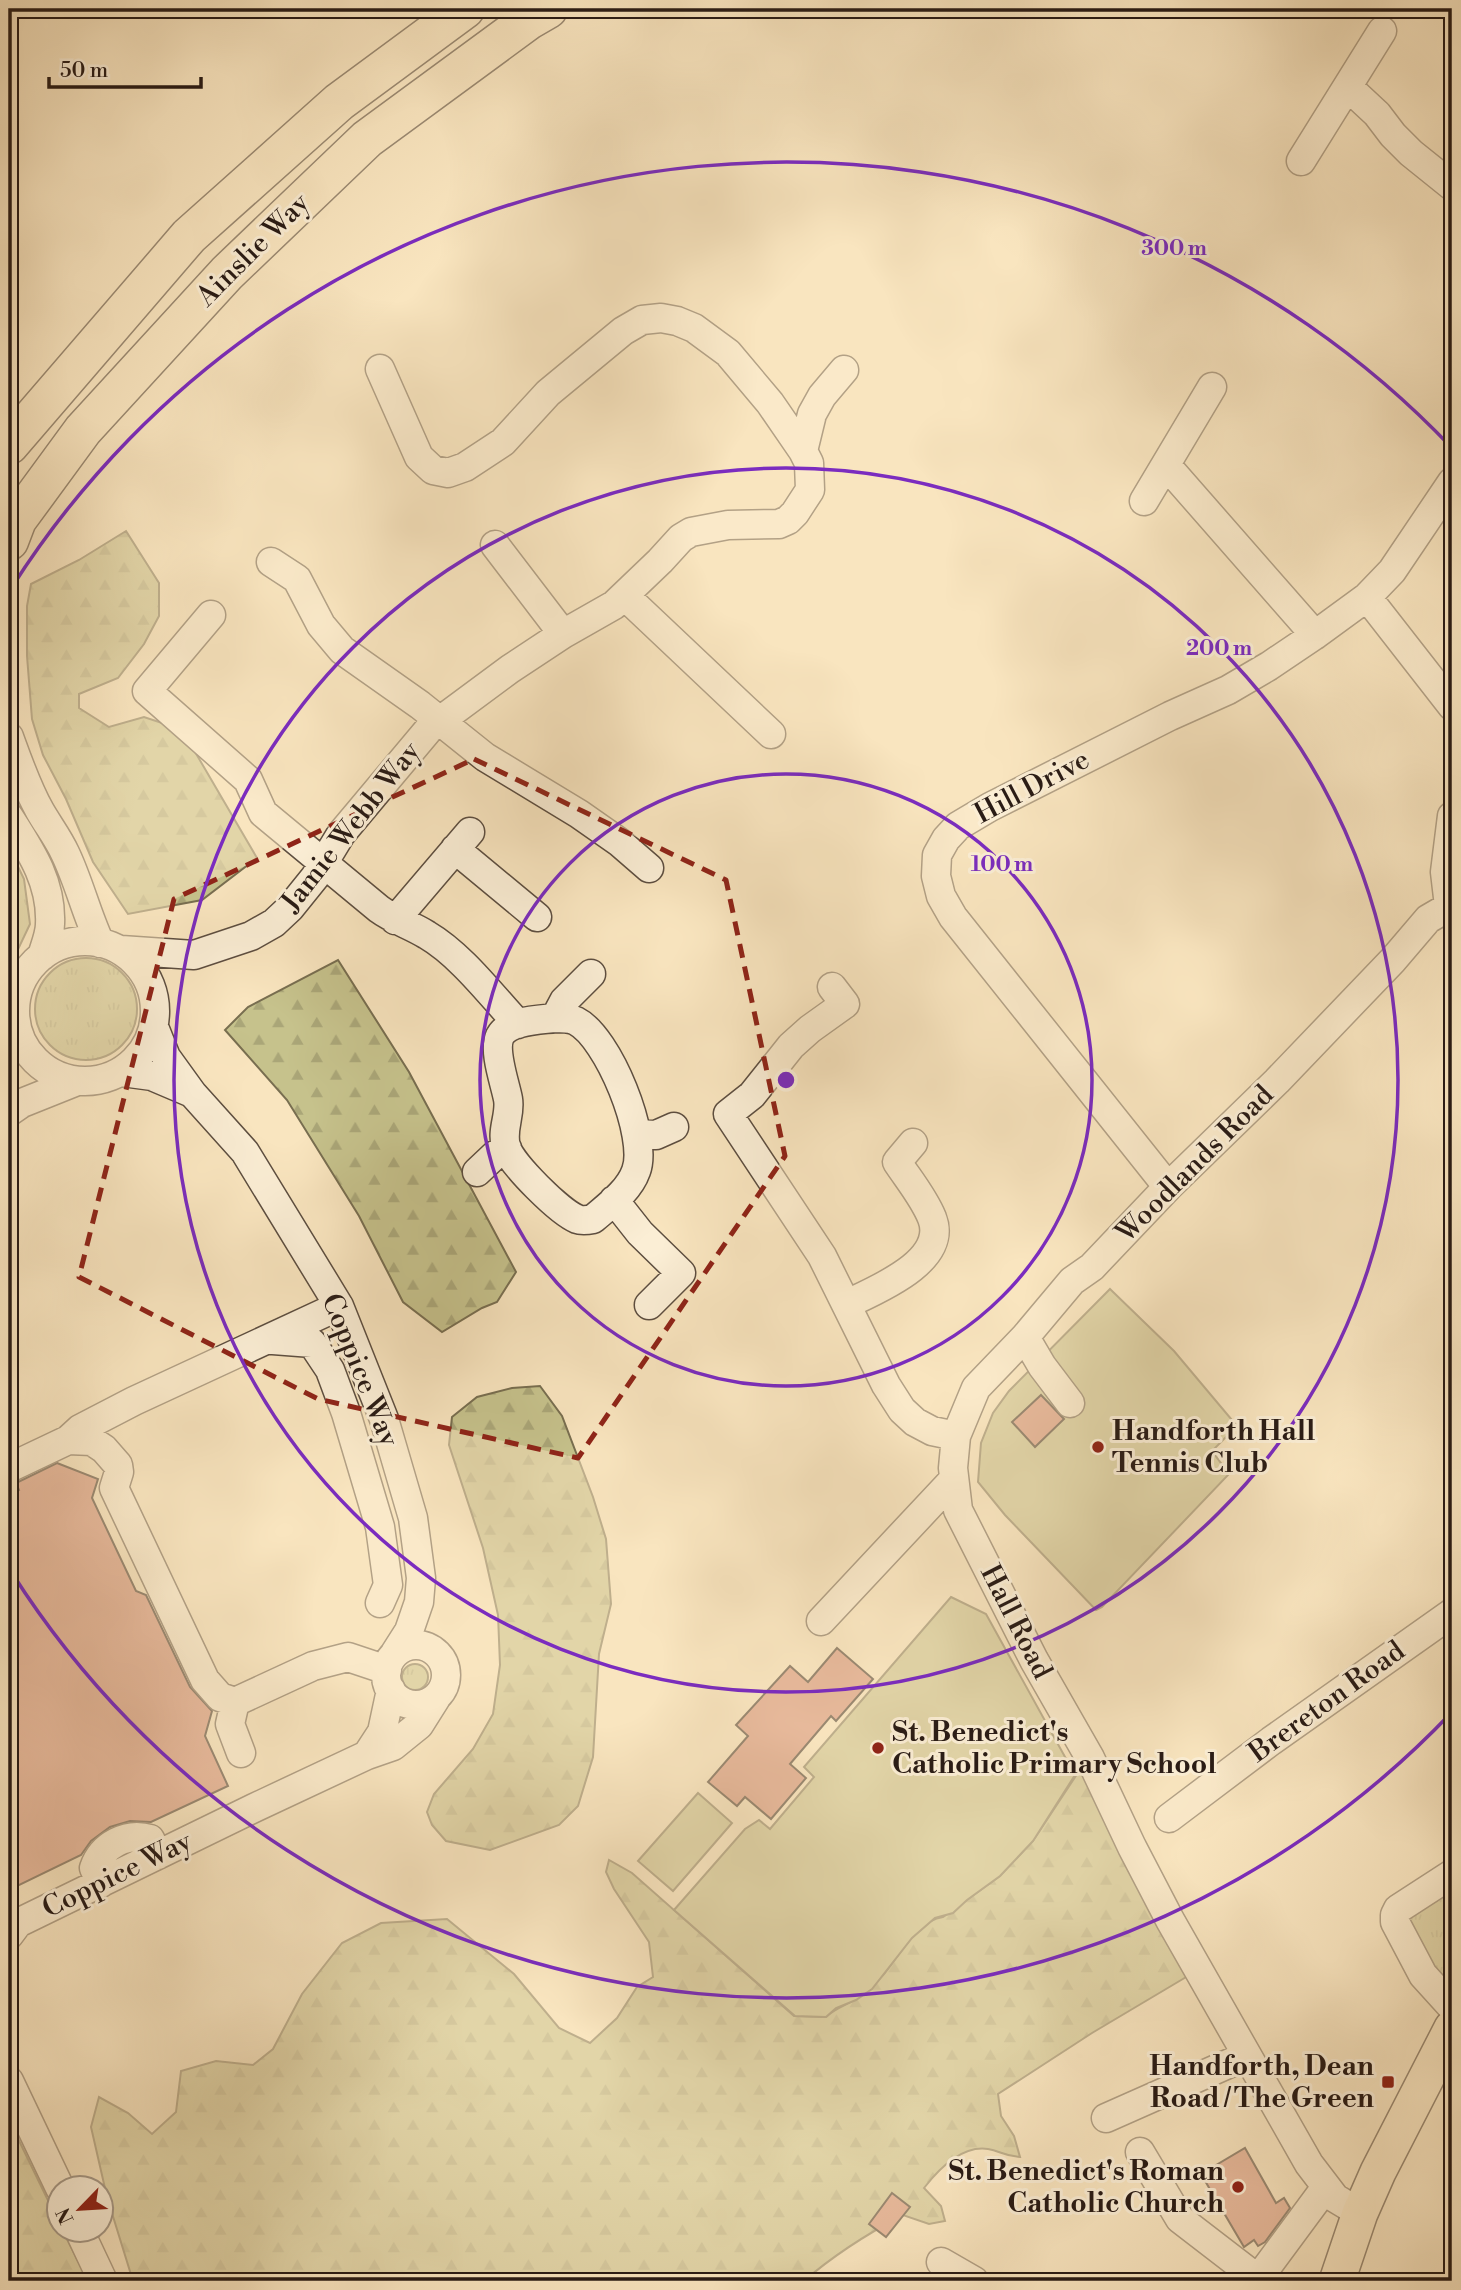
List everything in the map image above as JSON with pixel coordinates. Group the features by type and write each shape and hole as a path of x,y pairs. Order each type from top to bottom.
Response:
{"highway":[{"name":"Ainslie Way","path":"9,445 189,236 339,102 465,9"},
{"name":"Ainslie Way","path":"9,541 17,520 83,430 227,273 367,139 529,20 548,9"}],"main road":[{"path":"1337,2281 1360,2213 1378,2172 1452,2028"}],"street":[{"path":"1301,161 1382,31"},
{"path":"1348,87 1377,114 1410,153 1452,187"},
{"path":"380,369 419,457 433,470 448,473 465,467 503,442 548,393 622,331 642,320 661,318 677,321 694,328 728,354 770,404 803,451"},
{"path":"803,451 812,414 822,396 844,370"},
{"path":"1144,501 1212,387"},
{"name":"Jamie Webb Way","path":"155,1016 161,989 171,975 194,955 251,936 274,923 290,908 341,834 434,725 510,669 563,634 602,614 625,596 673,546 691,532 728,525 779,524 789,520 810,490 809,463 803,451"},
{"path":"1166,465 1315,635"},
{"name":"Hill Drive","path":"1168,1187 953,917 941,896 936,876 937,855 958,826 979,813 1170,716 1228,690 1315,635 1367,597 1392,571 1452,482"},
{"path":"495,545 563,634"},
{"path":"271,562 296,579 321,625 342,650 434,725 579,814 619,842 649,868"},
{"path":"625,596 771,734"},
{"path":"1367,597 1452,706"},
{"path":"211,615 147,691 248,780 263,813 395,920 427,935 453,955 518,1024"},
{"path":"9,737 22,775 63,848 77,880 87,917 111,946 138,965 150,983 155,1016 149,1042 140,1056 122,1072 108,1078 78,1081 15,1107 20,1040 15,1016 16,984 42,956 60,946 80,941 111,946"},
{"path":"1451,906 1445,872 1452,816"},
{"path":"9,817 38,862 48,895 51,926 42,956"},
{"path":"395,920 462,840 537,918"},
{"name":"Woodlands Road","path":"956,1436 976,1388 1025,1337 1072,1281 1092,1267 1168,1187 1277,1081 1393,960 1428,919 1451,906"},
{"name":"Jamie Webb Way","path":"111,946 194,955"},
{"path":"555,1018 564,1001 591,974"},
{"path":"832,987 845,1004 791,1046 751,1095 728,1114 822,1256 886,1385 902,1410 915,1422 932,1431 956,1436"},
{"name":"Coppice Way","path":"155,1016 166,1057 192,1093 244,1153 339,1306 384,1419 413,1518 421,1577 419,1602 391,1671 382,1732 367,1755"},
{"path":"555,1018 575,1020 588,1030 603,1049 618,1077 638,1134 637,1169 629,1184 593,1219 579,1220 560,1208 518,1166 507,1148 503,1129 509,1104 497,1050 500,1037 506,1029 518,1024 555,1018"},
{"path":"20,1040 50,1071 78,1081"},
{"name":"Coppice Way","path":"122,1072 152,1076 192,1093"},
{"path":"638,1134 656,1135 674,1127"},
{"path":"847,1304 888,1285 911,1269 928,1252 935,1236 933,1221 924,1202 897,1163 914,1143"},
{"path":"477,1172 507,1148"},
{"path":"614,1200 640,1233 681,1273 649,1305"},
{"path":"9,1468 68,1440 80,1429 134,1401 339,1306"},
{"path":"1025,1337 1042,1366 1070,1403"},
{"path":"270,1340 312,1343 330,1370 346,1413 380,1527 388,1585 380,1603"},
{"path":"134,1401 119,1429 119,1472 114,1488 205,1680 220,1697 235,1702 313,1666 348,1657 391,1671"},
{"name":"Hall Road","path":"956,1436 954,1479 958,1510 1034,1660 1090,1758 1170,1920 1309,2164 1335,2198 1360,2213"},
{"path":"68,1440 92,1441 118,1465"},
{"path":"821,1621 954,1479"},
{"name":"Coppice Way","path":"419,1602 439,1655"},
{"name":"Brereton Road","path":"1169,1818 1271,1741 1452,1612"},
{"path":"413,1645 431,1649 439,1655 447,1672 442,1690 436,1698 417,1705 398,1698 391,1671 403,1648 413,1645"},
{"name":"Coppice Way","path":"12,1927 367,1755 393,1746 419,1725 436,1698"},
{"path":"235,1702 230,1724 241,1753"},
{"path":"1452,1874 1404,1905 1395,1915 1395,1922 1423,1975 1452,2007"},
{"path":"1106,2118 1246,2056"},
{"path":"9,2081 53,2174"},
{"path":"1140,2152 1180,2219 1258,2279 1326,2187"},
{"path":"85,2244 103,2281"},
{"path":"941,2262 974,2281"}],"highlighted area":[{"path":"474,759 726,880 785,1156 578,1458 318,1399 79,1277 174,899"}],"green space":[{"path":"126,531 159,583 159,616 144,644 118,678 79,694 79,708 109,727 144,717 168,725 191,745 257,858 202,900 128,914 93,862 66,799 43,755 32,719 27,656 27,606 31,584 79,560"},
{"path":"9,848 24,879 30,924 9,964 9,926 16,912 9,881"},
{"path":"86,958 105,962 122,973 133,990 137,1009 133,1028 122,1045 105,1056 86,1060 67,1056 50,1045 39,1028 35,1009 39,990 50,973 67,962"},
{"path":"338,960 409,1072 516,1272 497,1302 442,1332 403,1302 359,1216 287,1100 225,1030 248,1007"},
{"name":"Handforth Hall Tennis Club","path":"1110,1289 1174,1351 1237,1426 1212,1451 1229,1474 1102,1607 1096,1610 1005,1515 978,1482 981,1443 993,1413 1009,1391"},
{"path":"540,1386 562,1416 593,1497 606,1539 611,1604 599,1654 593,1757 578,1806 559,1825 490,1850 446,1841 432,1825 427,1812 434,1794 473,1749 493,1714 500,1665 498,1615 483,1548 449,1445 452,1417 477,1397 512,1388"},
{"name":"St. Benedict's Catholic Primary School","path":"951,1597 986,1614 1075,1775 1033,1841 1000,1876 953,1913 935,1918 912,1938 872,1989 856,2000 836,2008 826,2017 795,2016 674,1910 745,1829 759,1820 770,1829 814,1777 804,1767"},
{"path":"415,1664 424,1668 428,1677 424,1686 415,1690 406,1686 402,1677 406,1668"},
{"path":"1085,1762 1198,1970 1092,2033 998,2094 1001,2116 1014,2136 1020,2157 978,2149 951,2160 924,2188 941,2206 945,2221 929,2224 903,2215 852,2245 804,2281 133,2281 116,2226 116,2174 102,2174 91,2127 99,2097 128,2113 152,2134 176,2112 181,2071 216,2061 253,2065 273,2049 302,1994 342,1943 381,1923 447,1919 514,1974 559,2028 590,2043 617,2018 637,1987 653,1977 649,1942 614,1889 606,1872 609,1860 632,1873 794,2016 826,2017 859,1997 877,1982 917,1932 943,1917 1000,1876 1033,1841"},
{"path":"698,1793 732,1823 673,1891 638,1861"},
{"path":"1452,1889 1452,1978 1448,1985 1442,1983 1407,1918"},
{"path":"9,2120 46,2196 46,2244 70,2244 88,2281 9,2281"}],"building":[{"path":"1041,1395 1064,1419 1035,1447 1012,1422"},
{"path":"57,1463 98,1479 92,1498 136,1591 146,1595 190,1687 212,1711 205,1736 228,1786 151,1822 130,1821 110,1827 91,1841 81,1855 9,1890 9,1495 19,1490 16,1483"},
{"path":"837,1648 873,1679 836,1721 831,1716 790,1764 806,1778 771,1819 745,1797 737,1806 708,1782 748,1736 736,1725 790,1666 808,1682"},
{"name":"St. Benedict's Roman Catholic Church","path":"1245,2148 1276,2203 1284,2198 1290,2208 1265,2242 1258,2246 1254,2240 1244,2247 1201,2174"},
{"path":"892,2193 910,2207 886,2237 869,2224"}],"place":[{"name":"Handforth Hall Tennis Club","path":"1098,1447"},
{"name":"St. Benedict's Catholic Primary School","path":"878,1748"},
{"name":"Handforth, Dean Road / The Green","path":"1388,2082"},
{"name":"St. Benedict's Roman Catholic Church","path":"1238,2187"}]}
